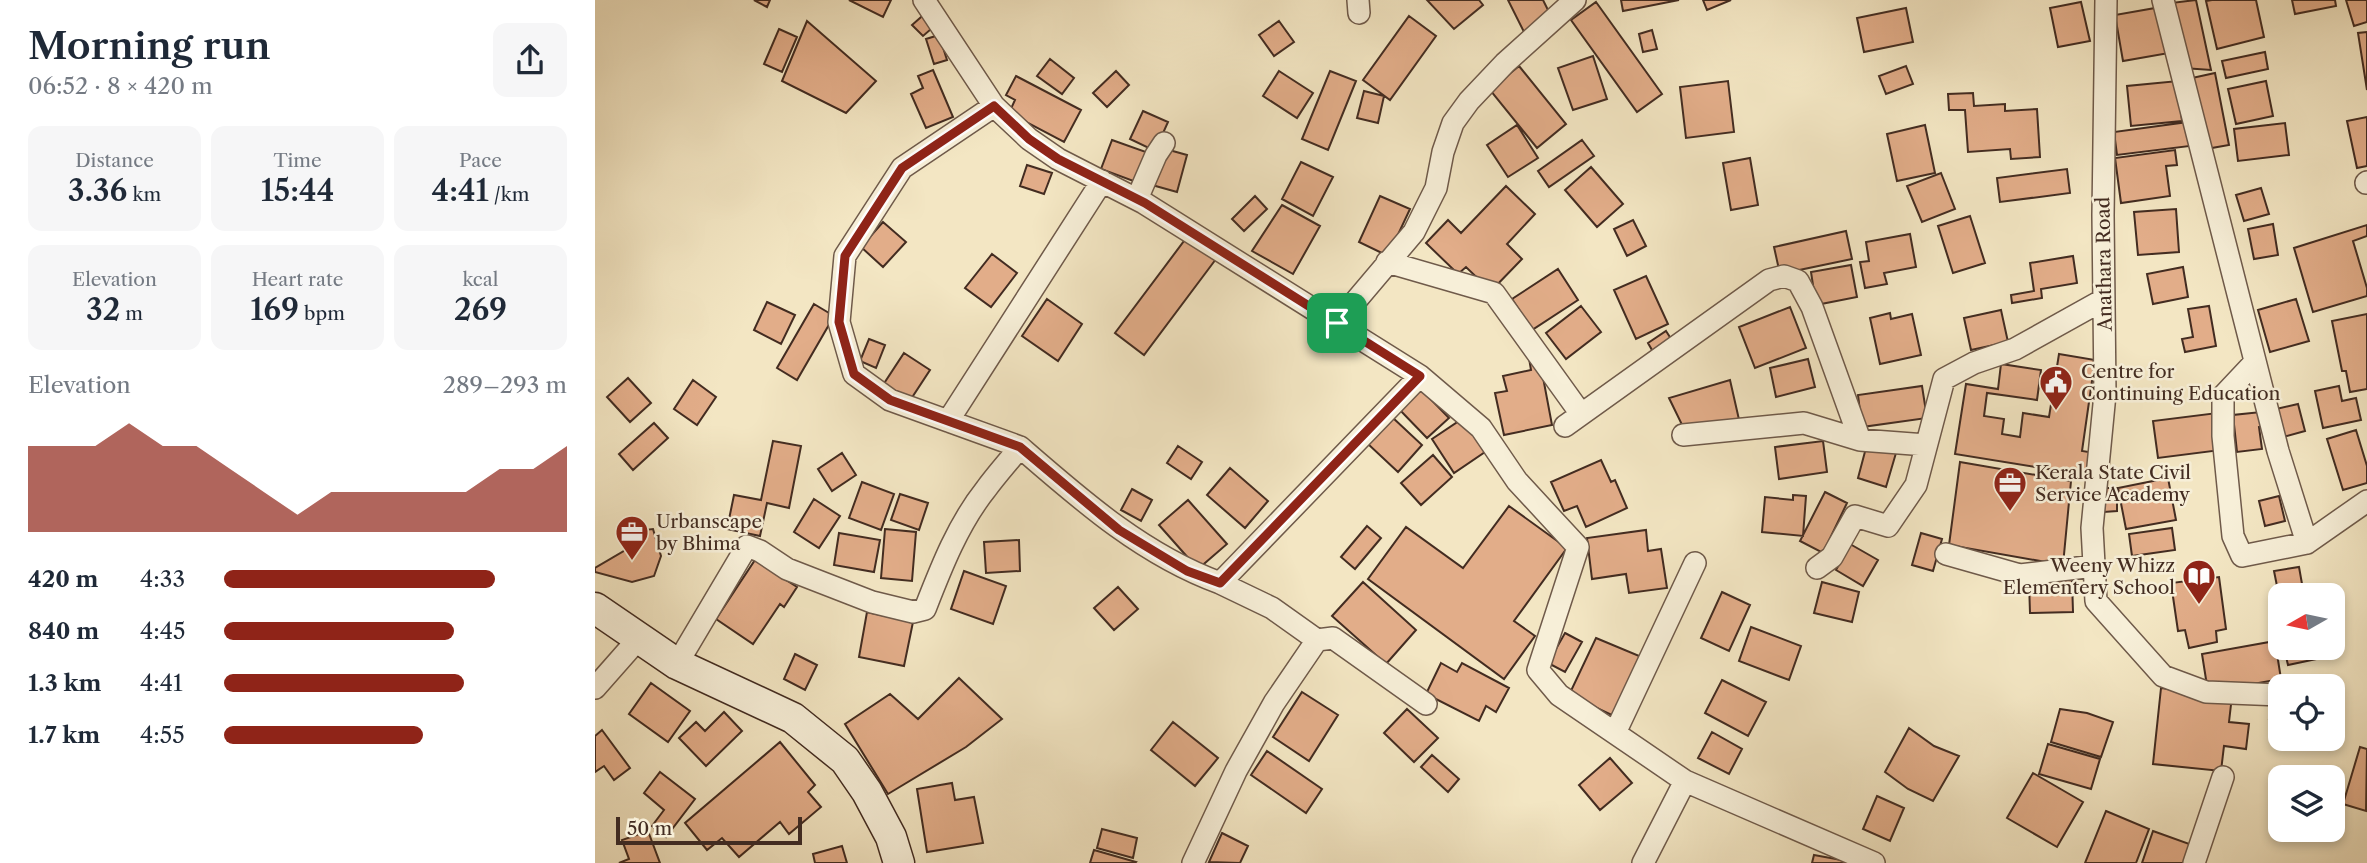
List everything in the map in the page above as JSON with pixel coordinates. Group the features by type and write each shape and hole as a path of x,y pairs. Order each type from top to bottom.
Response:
{"main road":[{"path":"595,608 677,664 793,718 845,760 867,792 891,837 899,863"}],"street":[{"path":"924,0 994,106 1029,139 1058,159 1137,199 1420,376 1481,428 1517,481 1578,547 1538,670 1559,695 1685,781 1868,862"},
{"path":"1337,323 1414,232 1436,188 1443,152 1453,123 1469,101 1505,63 1575,0"},
{"name":"Anathara Road","path":"2106,0 2103,300 2105,394 2092,528 2096,601 2162,676 2206,692 2268,695"},
{"path":"2163,0 2278,451 2307,543"},
{"path":"994,106 902,168 845,256 839,322 854,374 890,400 1020,447 1119,530 1187,571 1220,583 1272,608 1317,640 1333,638 1426,704"},
{"path":"1137,199 1164,143"},
{"path":"948,421 1102,181"},
{"path":"1387,262 1494,293 1573,420 1769,280 1784,276 1798,281 1812,307 1860,440"},
{"path":"1817,568 1832,557 1855,516 1888,526 1916,485 1944,379 1974,363 2015,349 2103,300"},
{"path":"2255,362 2223,396 2223,436 2233,536 2242,556 2307,543 2367,501"},
{"path":"1220,583 1420,376"},
{"path":"1683,435 1804,423 1860,440 1926,445"},
{"path":"677,664 747,546 760,551 787,569 872,603 913,612 925,609 946,558 970,513 984,490 1020,447"},
{"path":"1946,554 2020,575 2094,566"},
{"path":"1615,733 1695,563"},
{"path":"595,688 640,637"},
{"path":"1192,863 1236,771 1274,703 1317,640"},
{"path":"2195,863 2223,777"},
{"path":"1643,863 1685,781"}],"building":[{"path":"754,0 770,0 767,7"},
{"path":"849,0 891,0 883,17"},
{"path":"1427,0 1479,0 1483,5 1454,29"},
{"path":"1508,0 1543,0 1553,20 1525,34"},
{"path":"1621,0 1679,0 1623,11"},
{"path":"1703,0 1731,0 1707,10"},
{"path":"2196,0 2211,70 2183,68 2171,3"},
{"path":"2256,0 2264,37 2217,49 2206,1"},
{"path":"2292,0 2335,0 2336,6 2295,14"},
{"path":"2346,0 2367,0 2367,22 2354,26"},
{"path":"1596,2 1662,94 1637,112 1571,20"},
{"path":"2081,2 2090,41 2058,47 2050,8"},
{"path":"2161,7 2169,53 2123,61 2115,15"},
{"path":"1906,8 1913,42 1864,52 1857,18"},
{"path":"928,11 938,23 923,36 912,25"},
{"path":"1409,16 1436,36 1390,100 1363,80"},
{"path":"807,21 876,81 846,113 782,81"},
{"path":"1279,21 1294,42 1274,56 1259,35"},
{"path":"779,29 797,37 782,72 764,64"},
{"path":"1652,30 1657,49 1643,52 1639,34"},
{"path":"2367,32 2367,90 2358,33"},
{"path":"939,35 947,60 934,64 926,39"},
{"path":"2265,52 2268,69 2226,78 2222,61"},
{"path":"1593,56 1607,99 1573,110 1558,68"},
{"path":"1050,59 1074,78 1062,94 1037,76"},
{"path":"1519,66 1566,124 1537,148 1490,90"},
{"path":"1906,66 1913,84 1886,94 1879,76"},
{"path":"933,70 953,117 926,128 911,94 923,88 918,76"},
{"path":"1116,71 1129,85 1107,107 1093,93"},
{"path":"1279,71 1313,93 1297,118 1263,96"},
{"path":"1330,71 1356,81 1328,150 1302,139"},
{"path":"2215,73 2229,145 2206,149 2192,78"},
{"path":"1016,76 1081,110 1064,142 1009,113 1015,100 1006,95"},
{"path":"1728,81 1734,132 1686,138 1680,87"},
{"path":"2178,81 2182,121 2131,126 2127,86"},
{"path":"2266,81 2273,116 2236,124 2228,89"},
{"path":"1364,91 1384,96 1378,123 1357,118"},
{"path":"1973,93 1974,106 2005,104 2005,111 2037,109 2040,157 2011,159 2010,149 1968,152 1965,110 1949,110 1948,94"},
{"path":"1143,111 1168,122 1155,151 1130,139"},
{"path":"2367,117 2367,166 2357,168 2347,121"},
{"path":"2188,122 2190,146 2117,155 2114,132"},
{"path":"2285,123 2289,155 2238,161 2234,129"},
{"path":"1517,125 1538,158 1508,177 1487,145"},
{"path":"1925,125 1935,173 1897,181 1887,134"},
{"path":"1112,140 1146,152 1136,182 1101,169"},
{"path":"1582,140 1594,156 1549,187 1538,171"},
{"path":"1162,148 1187,155 1177,192 1152,185"},
{"path":"2175,150 2177,165 2166,166 2170,196 2121,203 2115,158"},
{"path":"1750,158 1758,205 1731,210 1723,163"},
{"path":"1301,162 1333,177 1313,216 1282,199"},
{"path":"1027,165 1052,173 1044,194 1020,186"},
{"path":"1591,167 1623,204 1597,227 1565,190"},
{"path":"2067,169 2070,193 2000,202 1997,178"},
{"path":"1941,173 1955,209 1922,222 1907,186"},
{"path":"1506,186 1535,214 1507,244 1522,259 1491,291 1466,267 1458,274 1426,243 1448,220 1461,233"},
{"path":"2261,188 2269,214 2244,221 2236,195"},
{"path":"1255,196 1267,209 1244,231 1232,219"},
{"path":"1380,196 1410,209 1388,256 1359,242"},
{"path":"1282,205 1320,226 1293,274 1252,251"},
{"path":"2176,209 2179,252 2138,255 2134,212"},
{"path":"1970,216 1985,263 1953,273 1938,226"},
{"path":"1633,220 1646,246 1627,256 1614,229"},
{"path":"883,222 906,242 883,267 861,247"},
{"path":"2273,224 2278,255 2254,259 2248,229"},
{"path":"2367,225 2367,236 2353,241 2367,296 2313,312 2294,248"},
{"path":"1846,231 1852,259 1780,274 1774,247"},
{"path":"1910,234 1916,267 1884,273 1887,284 1865,288 1860,262 1869,261 1866,242"},
{"path":"1187,237 1216,259 1144,355 1115,333"},
{"path":"992,254 1017,273 991,307 965,288"},
{"path":"2073,256 2077,283 2041,289 2042,298 2012,303 2011,295 2034,291 2030,263"},
{"path":"1851,265 1857,297 1816,305 1811,272"},
{"path":"2183,267 2188,297 2153,304 2147,274"},
{"path":"1558,269 1578,300 1532,330 1512,299"},
{"path":"1646,276 1668,324 1636,339 1614,290"},
{"path":"1047,299 1082,324 1058,361 1022,336"},
{"path":"2296,299 2309,341 2270,352 2258,310"},
{"path":"767,302 795,315 781,344 754,330"},
{"path":"814,304 834,316 797,380 777,368"},
{"path":"1581,306 1601,332 1566,359 1546,333"},
{"path":"2209,306 2216,346 2185,352 2182,339 2193,337 2188,309"},
{"path":"1790,307 1806,348 1755,368 1739,327"},
{"path":"2001,310 2008,342 1971,350 1964,318"},
{"path":"1890,313 1891,319 1912,314 1921,355 1880,364 1870,318"},
{"path":"2367,314 2367,389 2350,392 2346,371 2342,371 2332,321"},
{"path":"1666,331 1675,345 1656,357 1648,343"},
{"path":"869,339 885,345 876,368 860,361"},
{"path":"904,353 930,370 909,402 883,385"},
{"path":"2059,354 2095,360 2082,451 2095,453 2092,476 1955,454 1966,384 1998,389 2001,364 2041,370 2037,400 1987,393 1984,416 2004,419 2002,434 2020,437 2023,413 2049,417"},
{"path":"1539,356 1552,425 1504,435 1495,393 1507,391 1503,376 1531,370 1529,358"},
{"path":"1808,359 1815,387 1776,397 1770,368"},
{"path":"628,378 651,403 630,422 607,397"},
{"path":"693,380 716,397 697,425 674,409"},
{"path":"1730,380 1740,424 1686,433 1669,398"},
{"path":"1418,386 1449,418 1427,438 1397,407"},
{"path":"1922,386 1927,418 1862,427 1858,395"},
{"path":"2339,386 2342,401 2356,398 2361,420 2323,428 2315,391"},
{"path":"2298,404 2305,431 2283,437 2276,409"},
{"path":"2261,412 2263,426 2259,427 2262,449 2237,452 2233,415"},
{"path":"2217,413 2221,450 2158,458 2153,421"},
{"path":"1392,417 1422,445 1398,472 1368,444"},
{"path":"1462,419 1485,452 1454,473 1432,439"},
{"path":"654,423 668,438 633,470 619,454"},
{"path":"2356,430 2367,466 2367,483 2343,490 2327,439"},
{"path":"773,441 801,446 789,508 767,503 760,536 727,529 734,495 761,500"},
{"path":"1823,441 1827,472 1779,479 1775,447"},
{"path":"1867,444 1896,453 1886,487 1858,478"},
{"path":"1178,446 1202,462 1191,479 1167,463"},
{"path":"842,453 856,475 832,491 818,469"},
{"path":"1433,455 1452,477 1421,505 1401,483"},
{"path":"1601,460 1611,482 1615,480 1627,508 1586,527 1577,506 1564,511 1551,482"},
{"name":"Kerala State Civil Service Academy","path":"1960,462 2071,481 2063,565 1949,545"},
{"path":"1230,468 1268,501 1245,528 1207,495"},
{"path":"2168,478 2176,520 2126,529 2118,488"},
{"path":"862,482 894,494 881,530 849,518"},
{"path":"2104,488 2117,488 2117,511 2104,512"},
{"path":"1132,489 1152,500 1141,521 1121,510"},
{"path":"1825,492 1847,503 1823,553 1800,541"},
{"path":"900,494 928,503 919,530 891,520"},
{"path":"1793,495 1806,496 1803,536 1762,532 1765,497 1793,500"},
{"path":"2279,496 2285,521 2265,526 2259,501"},
{"path":"814,499 840,516 819,548 794,532"},
{"path":"1188,500 1227,544 1198,569 1159,525"},
{"path":"1509,506 1567,548 1514,621 1535,636 1504,679 1368,579 1406,527 1463,568"},
{"path":"1367,526 1381,538 1355,569 1341,557"},
{"path":"2172,528 2175,550 2132,556 2129,534"},
{"name":"Urbanscape by Bhima","path":"653,529 661,556 654,576 632,582 595,572 595,568 639,542 635,531"},
{"path":"885,529 916,532 912,581 881,578"},
{"path":"1646,530 1648,551 1661,549 1667,588 1629,593 1626,574 1592,579 1587,538"},
{"path":"839,533 880,540 874,572 834,565"},
{"path":"1921,533 1942,539 1933,571 1912,565"},
{"path":"1019,540 1020,571 986,573 984,542"},
{"path":"1850,544 1878,560 1863,586 1836,570"},
{"path":"755,560 797,587 784,607 780,604 753,644 716,619"},
{"path":"2299,567 2302,583 2276,583 2274,571"},
{"path":"964,571 1006,586 993,624 951,609"},
{"name":"Weeny Whizz Elementery School","path":"2219,577 2226,629 2216,631 2217,642 2189,648 2185,630 2178,631 2171,583"},
{"path":"2072,580 2073,612 2030,613 2029,582"},
{"path":"1363,582 1416,630 1386,664 1332,616"},
{"path":"1822,582 1859,592 1852,622 1814,613"},
{"path":"1118,587 1138,609 1114,630 1094,608"},
{"path":"1722,592 1750,605 1729,651 1701,638"},
{"path":"867,612 913,622 904,666 859,657"},
{"path":"1751,627 1801,646 1789,680 1739,661"},
{"path":"1565,633 1582,642 1565,672 1548,663"},
{"path":"1596,638 1644,658 1616,717 1569,695"},
{"path":"2268,642 2268,660 2278,660 2280,674 2268,674 2268,681 2208,692 2202,654"},
{"path":"795,654 817,665 805,690 784,679"},
{"path":"2287,660 2312,660 2288,665"},
{"path":"1441,663 1457,672 1462,663 1509,688 1496,712 1486,706 1479,721 1426,694"},
{"path":"959,678 1002,719 966,747 888,794 845,724 890,694 918,719"},
{"path":"1722,680 1766,702 1748,736 1705,713"},
{"path":"651,683 690,711 668,742 629,714"},
{"path":"2161,688 2232,696 2229,722 2249,724 2246,749 2224,746 2221,771 2153,764"},
{"path":"1302,692 1338,715 1309,761 1273,737"},
{"path":"1407,709 1438,738 1414,762 1384,733"},
{"path":"2060,709 2087,713 2113,722 2101,757 2051,742"},
{"path":"724,712 742,731 706,766 679,738 696,722 705,731"},
{"path":"1173,722 1218,758 1195,786 1151,750"},
{"path":"1909,728 1934,746 1959,756 1933,801 1908,789 1885,772"},
{"path":"602,730 630,768 614,780 604,766 595,772 595,736"},
{"path":"1712,732 1742,749 1729,774 1698,758"},
{"path":"780,742 815,785 808,792 821,807 789,834 780,822 739,857 722,838 707,850 685,823"},
{"path":"2048,744 2100,759 2091,789 2039,774"},
{"path":"2360,747 2367,749 2366,811 2345,805"},
{"path":"1267,751 1322,789 1306,813 1251,775"},
{"path":"1432,755 1459,779 1448,792 1421,767"},
{"path":"1610,758 1632,783 1600,810 1579,785"},
{"path":"660,772 695,799 666,837 652,826 664,810 644,793"},
{"path":"2033,773 2083,802 2057,847 2007,818"},
{"path":"952,783 955,800 974,797 983,843 927,852 917,789"},
{"path":"1877,796 1904,808 1890,841 1863,829"},
{"path":"2106,811 2149,829 2136,863 2085,863"},
{"path":"1102,829 1137,838 1133,858 1097,848"},
{"path":"648,831 660,863 619,863 629,859 622,840"},
{"path":"2153,831 2195,846 2189,863 2142,863"},
{"path":"1222,833 1248,846 1240,863 1209,862"},
{"path":"842,846 847,863 815,863 813,854"},
{"path":"1094,850 1136,862 1090,863"},
{"path":"1814,855 1847,861 1847,863 1812,863"}],"place":[{"name":"Centre for Continuing Education","path":"2056,412"},
{"name":"Kerala State Civil Service Academy","path":"2010,513"},
{"name":"Urbanscape by Bhima","path":"632,562"},
{"name":"Weeny Whizz Elementery School","path":"2199,606"}],"route":[{"path":"994,106 1029,139 1058,159 1145,203 1337,323 1420,376 1220,583 1187,571 1119,530 1020,447 890,400 854,374 839,322 845,256 902,168 994,106"}]}
